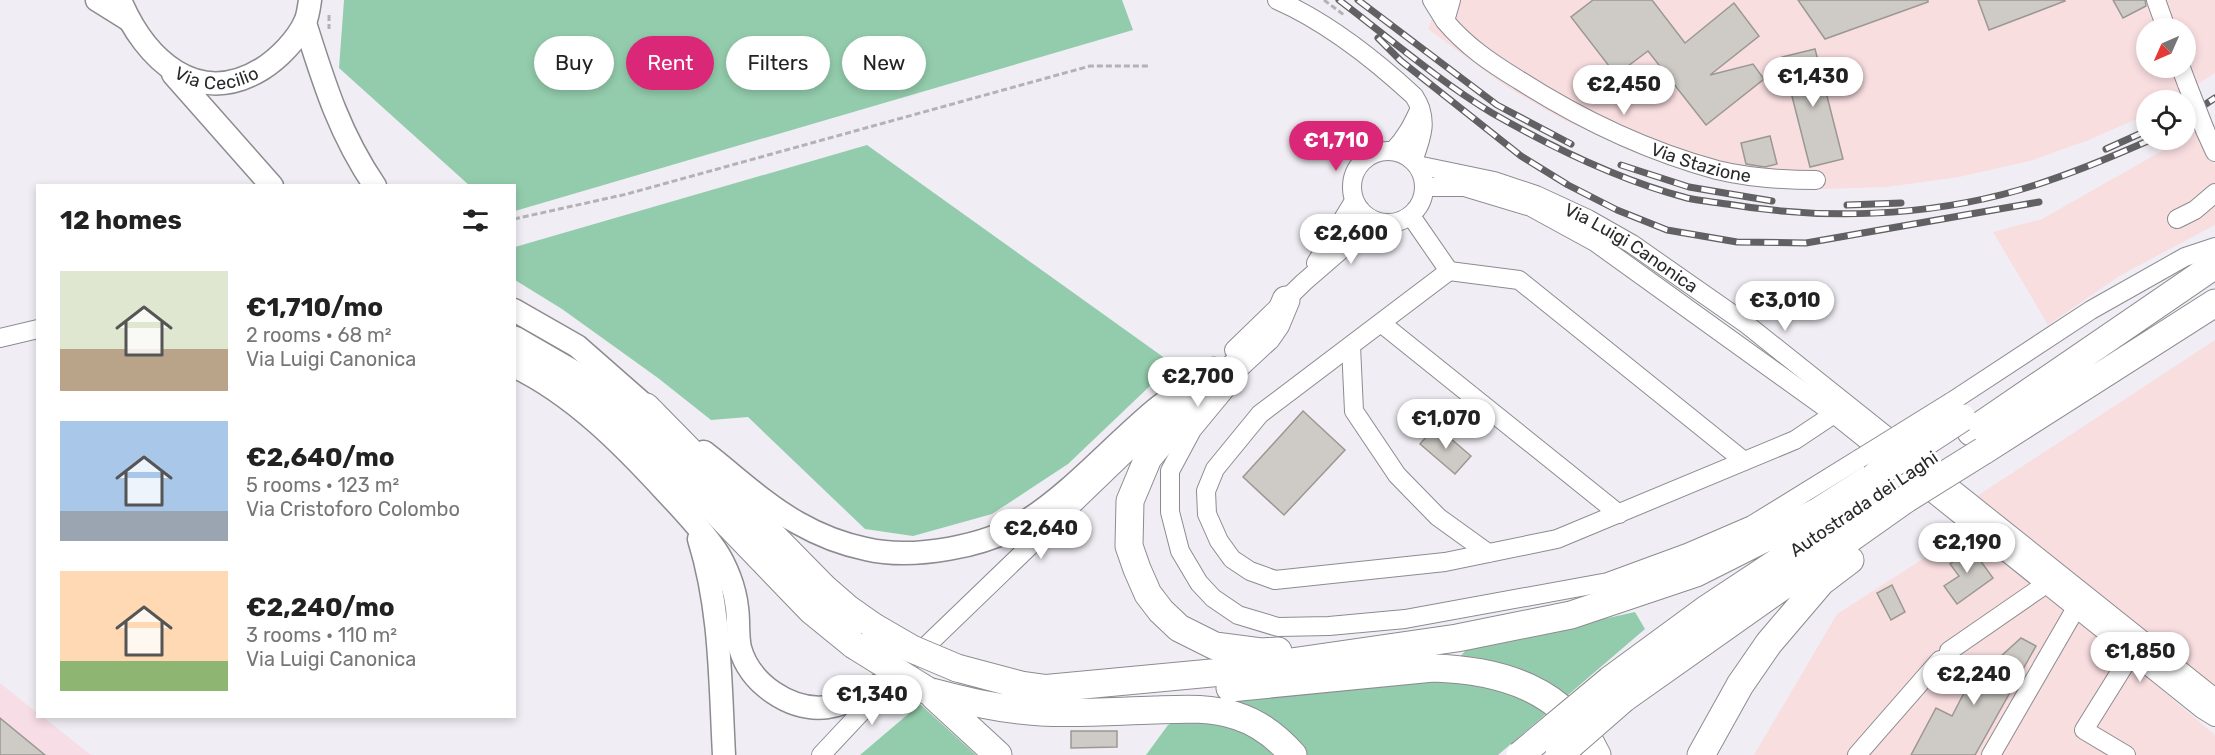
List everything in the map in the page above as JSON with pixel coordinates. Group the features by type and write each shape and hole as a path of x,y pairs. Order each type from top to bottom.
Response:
{"highway":[{"name":"Autostrada dei Laghi","path":"1520,755 1616,689 1890,486 2215,265"},
{"path":"1294,291 1267,337 1188,411 1148,458 1130,501 1129,546 1148,594 1161,611 1179,628 1215,646 1262,652 1316,649 1438,634 1457,638"},
{"name":"Autostrada dei Laghi","path":"1971,433 2204,311"},
{"path":"516,341 571,373 600,395 633,425 811,610 854,645 928,691 998,755"},
{"path":"646,407 824,588 847,608 912,649 957,668 991,679 1041,689 1092,694 1182,693 1433,668 1460,669 1493,674 1519,682 1544,695 1573,720 1589,739 1597,755"},
{"path":"1041,689 1222,672 1457,638 1571,615 1696,573 1819,511 1890,486 1971,433"},
{"path":"1701,755 1740,685 1770,643 1821,582 1890,486"},
{"name":"Autostrada dei Laghi","path":"1559,755 1616,689"},
{"path":"928,691 991,707 1040,712 1178,709 1214,711 1238,716 1261,727 1293,755"}],"main road":[{"path":"96,0 124,10"},
{"name":"Via Cecilio","path":"124,10 138,37 166,66 190,79 208,84 224,84 250,77 273,63 305,23 310,0"},
{"path":"305,23 326,92 346,136 374,184"},
{"path":"166,66 270,184"},
{"path":"516,311 577,346 646,407 769,504 798,523 832,540 867,550 906,553 947,548 982,541 1026,521 1056,498 1156,409 1214,369"},
{"path":"516,367 588,415 641,465 715,549 725,567 737,607 740,647 745,661 756,678 771,691 789,701 810,707 828,707 853,698 897,674"},
{"path":"694,523 709,571 716,611 724,755"}],"street":[{"path":"1277,0 1301,11 1357,49 1404,87 1420,106 1424,128 1415,163 1423,175 1424,198 1419,208 1402,222 1391,224 1369,219 1354,201 1352,180 1362,162 1376,153 1393,151 1402,142 1420,106"},
{"name":"Via Stazione","path":"1432,0 1445,21 1473,51 1570,111 1608,129 1718,170 1785,180 1816,180"},
{"path":"1445,21 1451,0"},
{"path":"2156,0 2162,18"},
{"path":"2185,78 2215,153"},
{"name":"Via Luigi Canonica","path":"1393,151 1401,153 1415,163 1494,180 1536,195 1588,219 1632,244 1745,323 2215,698"},
{"name":"Via Luigi Canonica","path":"1425,187 1464,187 1532,207 1595,242 1834,414 2202,710 2215,717"},
{"path":"2177,219 2195,210 2215,193"},
{"path":"1294,291 1338,230 1354,201"},
{"path":"1411,216 1449,271"},
{"path":"821,755 897,674 1294,291 1341,250 1380,223"},
{"path":"1971,433 2091,310 2185,257 2215,247"},
{"path":"1744,461 1519,280 1449,271 1260,414 1215,469 1206,491 1207,514 1219,541 1232,559 1250,571 1275,580 1445,562 1557,539 1795,440 1834,414"},
{"path":"1381,323 1619,514"},
{"path":"0,338 36,329"},
{"path":"1267,337 1192,430 1170,471 1170,512 1180,551 1199,583 1213,598 1238,615 1278,627 1329,626 1405,619 1608,582 1687,553 1752,525 1890,486"},
{"path":"1352,346 1354,411 1397,475 1438,517 1488,553"},
{"path":"1857,755 1945,656 2046,584"},
{"path":"1991,755 2076,608"},
{"path":"2126,755 2084,730 2132,653"}],"path":[{"path":"516,219 627,194 1090,66 1148,66"}],"shaded area":[{"path":"1439,0 2152,0 2158,18 2136,18 2136,78 2180,78 2184,90 2136,90 2136,119 2089,140 2030,161 1959,177 1887,187 1825,189 1765,186 1698,174 1636,153 1562,119 1507,87 1428,29"},
{"path":"2163,0 2215,0 2215,73 2195,86 2192,78 2196,78 2196,18 2170,18"},
{"path":"2199,129 2215,165 2215,225 2121,275 2048,325 1993,232 2042,219 2163,150 2196,150 2196,131"},
{"path":"2215,340 2215,688 1977,496"},
{"path":"1971,528 2215,735 2215,755 1754,755 1837,614"},
{"path":"0,683 36,712 36,718 44,718 91,755 0,755"}],"green space":[{"path":"344,0 1122,0 1133,30 516,211 516,184 468,184 339,68"},
{"path":"867,145 1173,364 1068,464 992,514 913,536 865,529 748,417 711,420 658,378 562,309 516,281 516,247"},
{"path":"1635,612 1645,629 1498,755 1146,755 1168,725 1228,698 1445,673 1467,649"},
{"path":"920,704 976,755 860,755"}],"building":[{"path":"1593,0 1652,0 1685,43 1734,3 1759,36 1710,75 1753,64 1764,79 1706,125 1648,51 1616,75 1571,17"},
{"path":"1798,0 1928,0 1928,2 1825,39"},
{"path":"1978,0 2064,0 2065,1 1989,30"},
{"path":"2113,0 2145,0 2146,6 2123,18"},
{"path":"1815,49 1843,159 1810,167 1782,57"},
{"path":"1770,136 1777,164 1765,167 1746,164 1741,143"},
{"path":"1303,411 1345,450 1284,515 1243,477"},
{"path":"1436,426 1471,456 1455,474 1420,444"},
{"path":"1962,544 1967,551 1972,549 1993,578 1957,604 1944,586 1959,576 1950,564 1957,559 1951,552"},
{"path":"1892,585 1905,612 1891,620 1877,593"},
{"path":"2021,638 2036,646 1975,755 1911,755 1936,708 1952,716 1967,687 1948,668 1951,662 1958,659 1985,685 1999,658"},
{"path":"0,718 45,755 0,755"},
{"path":"1071,731 1117,731 1117,747 1071,748"}],"railway":[{"path":"1339,0 1453,87 1515,126 1563,151 1636,182 1697,200 1763,209 1837,214 1911,211 1947,206 2019,190 2085,167 2136,146"},
{"path":"1358,0 1497,105 1571,144"},
{"path":"1378,38 1401,61 1521,156 1568,185 1617,210 1667,230 1737,242 1806,243 2039,202"},
{"path":"2196,110 2215,98"},
{"path":"2106,149 2136,136"},
{"path":"1621,165 1689,187 1772,201"},
{"path":"1847,205 1901,203"}]}
